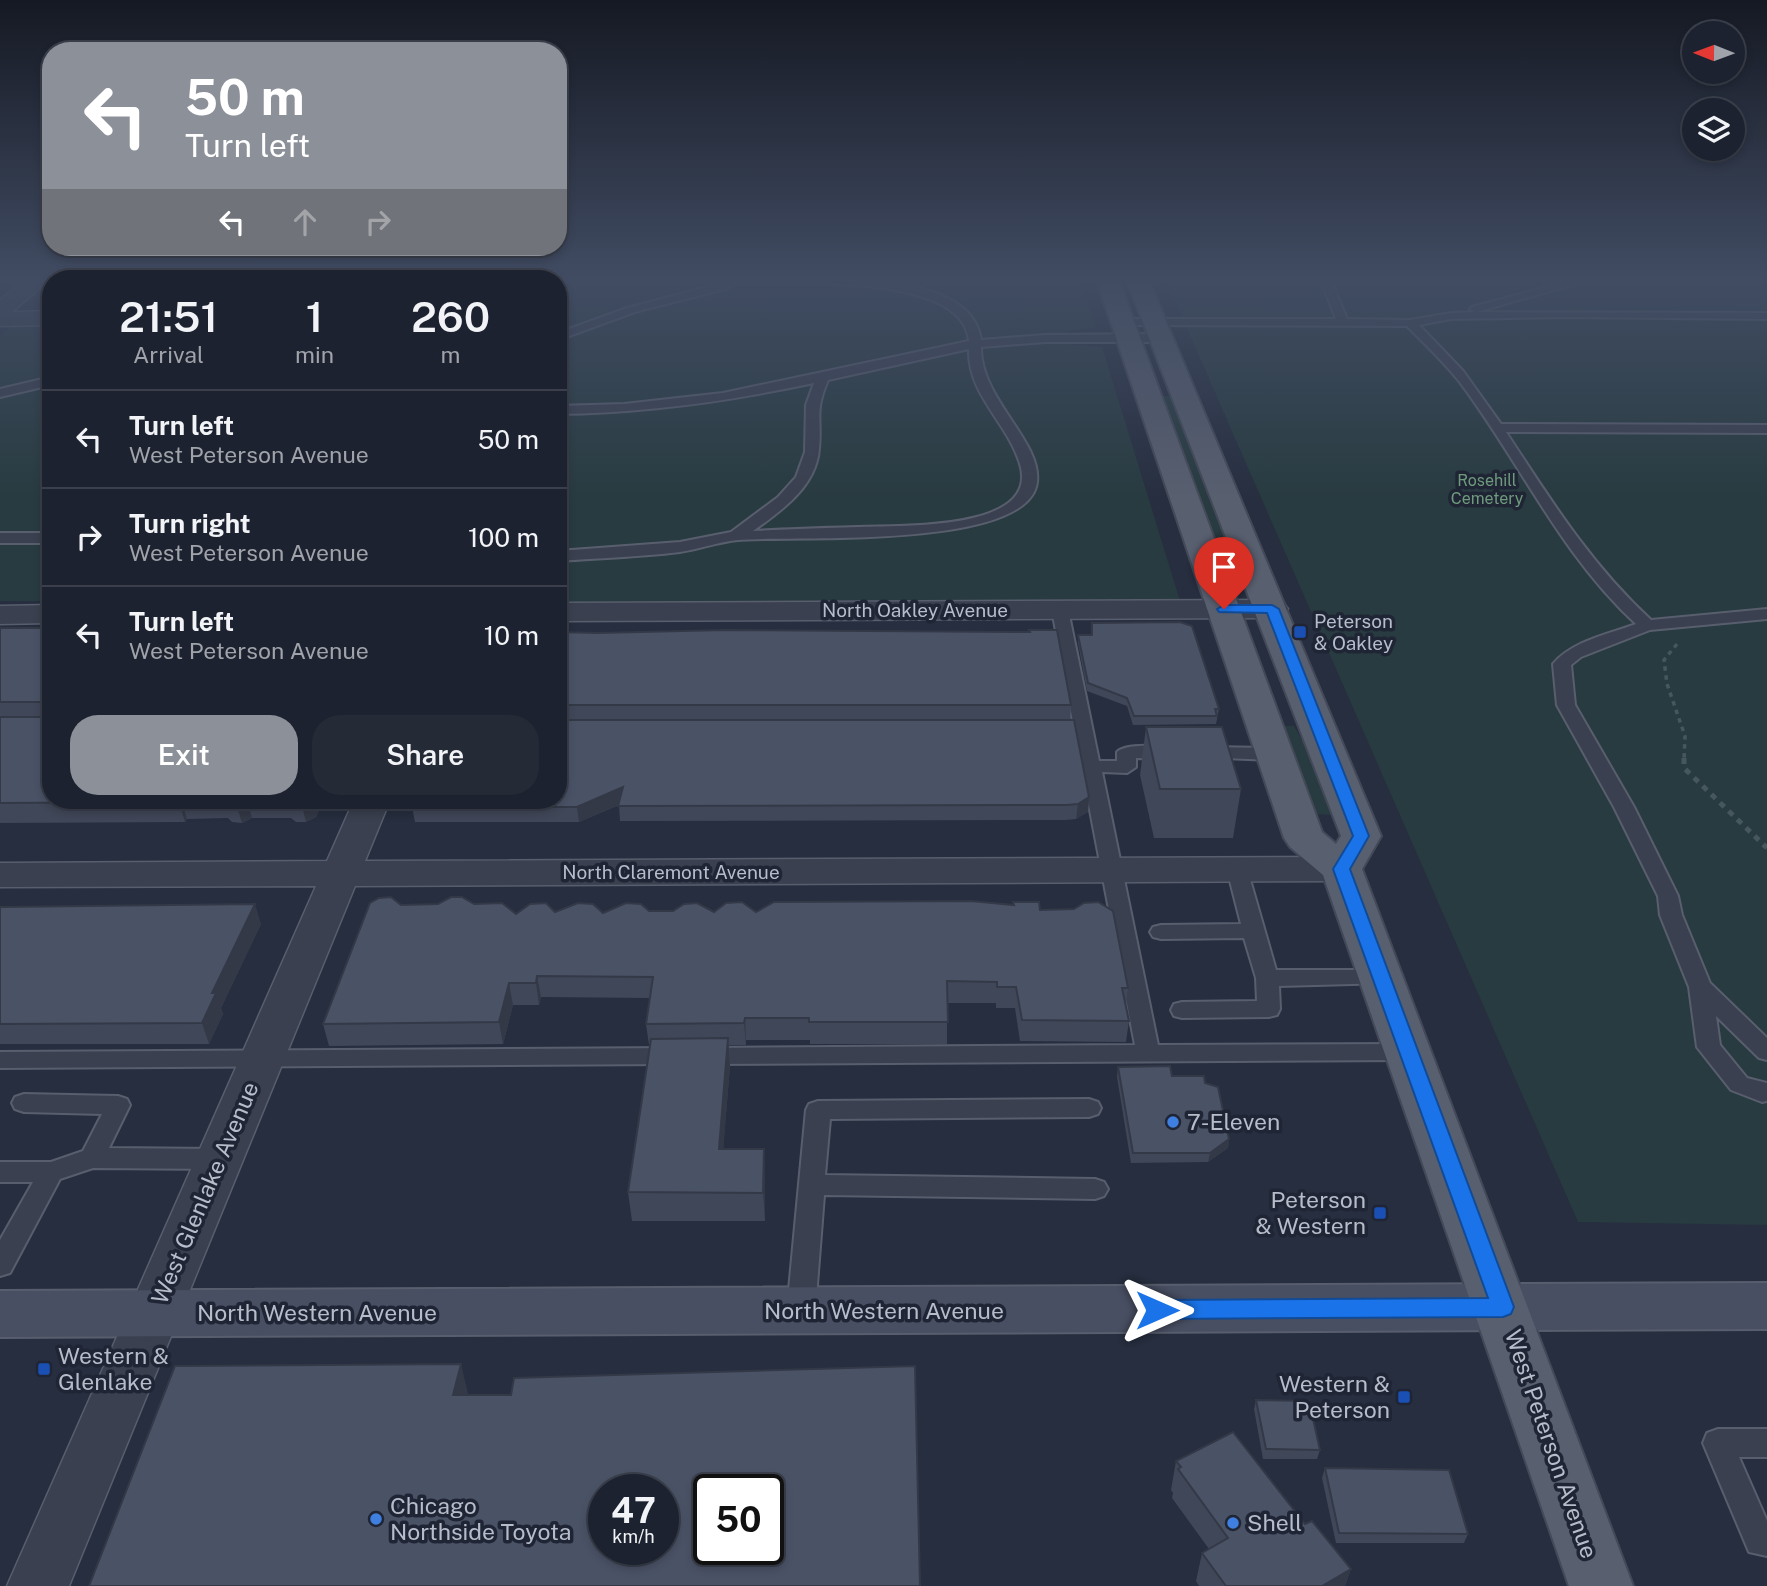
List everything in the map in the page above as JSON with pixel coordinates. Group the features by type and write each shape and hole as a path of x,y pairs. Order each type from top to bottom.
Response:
{"main road":[{"path":"1133,352 1304,838 1342,869 1361,836 1167,352"},
{"name":"West Peterson Avenue","path":"1342,869 1503,1307 1601,1586"},
{"name":"North Western Avenue","path":"0,1314 1767,1306"}],"street":[{"name":"North Oakley Avenue","path":"567,612 1272,609"},
{"path":"0,615 42,614"},
{"name":"West Glenlake Avenue","path":"38,1586 368,809"},
{"name":"North Claremont Avenue","path":"0,875 1342,869"}],"lane":[{"path":"567,410 622,409 699,401 823,378 932,352"},
{"path":"567,555 680,547 736,536 945,528 974,523 1015,504 1027,492 1031,480 1030,468 980,378 975,352"},
{"path":"1440,352 1497,428 1546,507 1600,578 1626,608 1647,625"},
{"path":"736,536 777,505 808,467 812,454 811,412 823,378"},
{"path":"0,393 42,384"},
{"path":"1497,428 1767,429"},
{"path":"0,538 42,538"},
{"path":"1060,610 1148,1054"},
{"path":"1767,614 1647,625 1565,660 1562,664 1566,705 1652,861 1668,897 1671,915 1700,987 1709,1047 1739,1084 1762,1093 1767,1092"},
{"path":"1029,727 1084,727"},
{"path":"1092,766 1127,767 1126,752 1275,754"},
{"path":"1182,1010 1269,1009 1267,978 1237,869"},
{"path":"1161,932 1253,931"},
{"path":"1267,978 1381,978"},
{"path":"1700,987 1767,1052"},
{"path":"0,1060 1409,1052"},
{"path":"24,1103 118,1105 92,1158"},
{"path":"800,1311 818,1110 1089,1108"},
{"path":"0,1172 51,1172 92,1158 219,1159"},
{"path":"0,1265 51,1172"},
{"path":"811,1185 1096,1189"},
{"path":"1767,1443 1718,1443 1760,1541 1767,1541"}],"path":[{"path":"1686,643 1675,645 1664,660 1667,684 1685,736 1684,768 1708,795 1738,818 1767,848"}],"green space":[{"path":"0,352 42,352 42,601 0,601"},
{"path":"567,352 1104,352 1181,604 567,602"},
{"name":"Rosehill Cemetery","path":"1197,352 1767,352 1767,1225 1578,1222"},
{"path":"1162,396 1170,396 1176,405 1243,582 1230,582"},
{"path":"1283,726 1294,726 1306,747 1333,815 1315,814"}],"building":[{"path":"1180,622 1192,626 1219,709 1215,709 1217,716 1134,716 1127,698 1088,683 1078,635 1092,635 1092,623"},
{"path":"0,628 42,628 42,702 0,702"},
{"path":"725,630 1057,630 1071,705 567,705 567,632"},
{"path":"0,717 42,717 42,803 0,803"},
{"path":"567,720 1074,720 1089,797 1078,804 1067,805 618,806 623,787 577,807 567,807"},
{"path":"1146,727 1222,727 1241,789 1160,789"},
{"path":"391,897 401,905 438,904 451,897 462,897 474,904 502,903 516,914 530,904 546,903 555,912 578,903 593,904 603,913 626,903 641,904 649,911 673,911 684,904 697,903 714,912 726,903 742,902 756,912 774,902 971,901 1014,905 1013,902 1039,902 1040,910 1074,909 1084,903 1098,902 1113,911 1128,988 1122,988 1129,1021 1022,1020 1016,987 997,987 997,982 947,981 948,1022 809,1022 809,1018 745,1018 744,1023 646,1024 653,977 537,976 536,983 509,983 499,1022 323,1024 370,903 379,898"},
{"path":"255,904 212,993 216,993 202,1023 0,1024 0,907"},
{"path":"728,1038 719,1149 764,1149 763,1193 628,1192 651,1039"},
{"name":"7-Eleven","path":"1170,1066 1172,1076 1204,1076 1205,1083 1218,1087 1229,1139 1210,1153 1133,1153 1118,1067"},
{"name":"Chicago Northside Toyota","path":"461,1364 453,1395 511,1395 514,1378 915,1366 920,1586 89,1586 175,1366"},
{"path":"1256,1400 1309,1401 1320,1450 1266,1449"},
{"path":"1233,1432 1305,1524 1312,1521 1351,1569 1322,1586 1226,1586 1202,1553 1228,1538 1178,1469 1181,1467 1176,1461"},
{"path":"1325,1468 1449,1470 1468,1534 1339,1533"}],"place":[{"name":"Peterson & Oakley","path":"1300,632"},
{"name":"7-Eleven","path":"1173,1122"},
{"name":"Peterson & Western","path":"1380,1213"},
{"name":"Western & Glenlake","path":"44,1369"},
{"name":"Western & Peterson","path":"1404,1397"},
{"name":"Chicago Northside Toyota","path":"376,1519"},
{"name":"Shell","path":"1233,1523"}],"route":[{"path":"1157,1310 1503,1307 1342,869 1361,836 1272,609 1224,609"}]}
